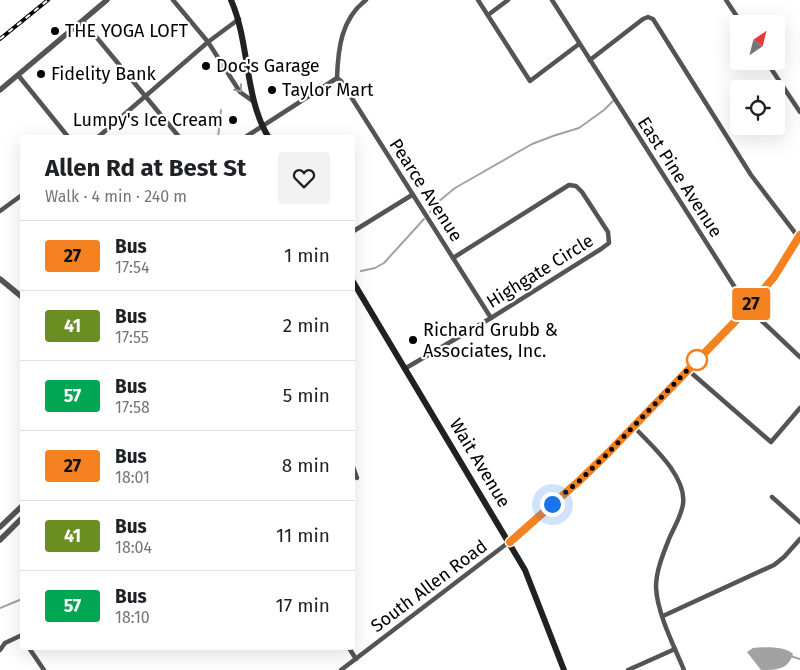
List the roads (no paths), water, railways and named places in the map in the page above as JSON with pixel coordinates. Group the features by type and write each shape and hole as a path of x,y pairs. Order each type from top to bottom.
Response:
{"main road":[{"path":"231,0 239,19 255,102 262,126 267,135"},
{"name":"Wait Avenue","path":"355,290 406,368 510,542 525,570 564,670"}],"street":[{"path":"0,90 107,0"},
{"path":"173,0 208,42 240,92 255,102"},
{"path":"248,135 337,78 338,54 345,27 356,9 366,0"},
{"path":"478,0 530,81 579,44"},
{"path":"488,15 508,0"},
{"name":"East Pine Avenue","path":"552,0 748,308 800,357"},
{"path":"726,0 736,15"},
{"path":"510,542 579,481 748,308 774,277 799,237 752,175 653,19 648,17 643,19 590,60"},
{"path":"100,135 208,42 239,19"},
{"path":"83,21 178,135"},
{"path":"772,70 800,112"},
{"path":"18,75 67,135"},
{"name":"Pearce Avenue","path":"337,78 341,81 491,318"},
{"name":"Highgate Circle","path":"406,368 491,318 601,249 609,243 608,232 582,192 576,186 569,185 453,258"},
{"path":"355,230 412,195"},
{"path":"0,211 20,196"},
{"path":"0,279 20,295"},
{"path":"688,370 771,442 800,408"},
{"path":"633,426 664,459 682,485 684,502 681,516 670,536 660,562 656,586 658,601 684,670"},
{"path":"355,472 357,478"},
{"path":"772,497 800,522"},
{"path":"0,527 20,508"},
{"path":"0,540 20,520"},
{"path":"663,616 768,568 784,557 800,539"},
{"name":"South Allen Road","path":"341,670 510,542"},
{"path":"0,650 5,643 20,636"},
{"path":"628,670 675,649"},
{"path":"30,650 44,670"},
{"path":"350,650 356,659"}],"waterway":[{"path":"430,212 438,202 455,188 532,144 579,128 604,110 615,99"},
{"path":"218,135 221,110"},
{"path":"361,271 375,268 384,263 424,219"},
{"path":"0,608 20,600"},
{"path":"790,656 800,659"}],"railway":[{"path":"0,39 48,0"}],"place":[{"name":"THE YOGA LOFT","path":"55,31"},
{"name":"Doc's Garage","path":"206,66"},
{"name":"Fidelity Bank","path":"41,74"},
{"name":"Taylor Mart","path":"272,90"},
{"name":"Lumpy's Ice Cream","path":"233,120"},
{"name":"Richard Grubb & Associates, Inc.","path":"413,340"}]}
